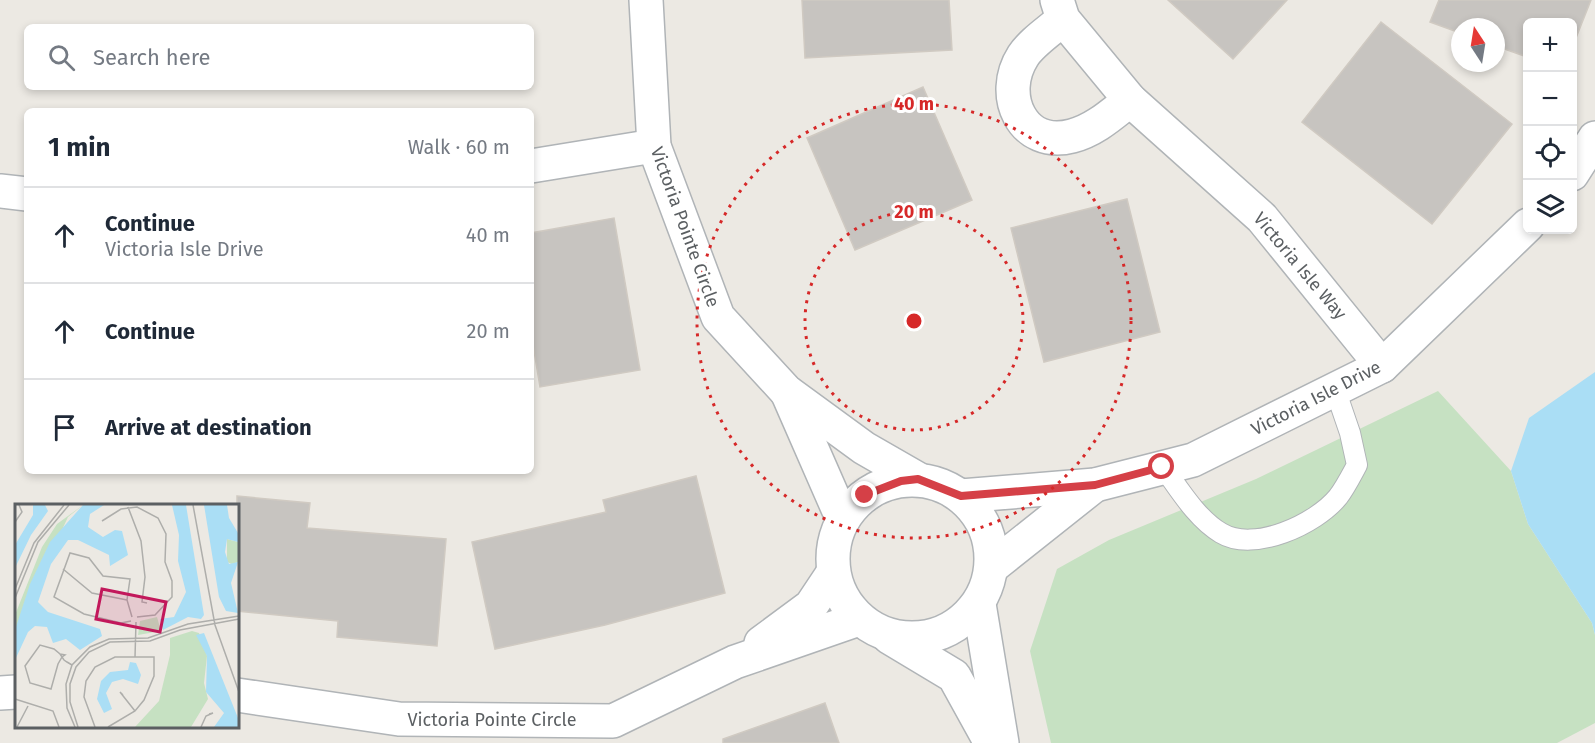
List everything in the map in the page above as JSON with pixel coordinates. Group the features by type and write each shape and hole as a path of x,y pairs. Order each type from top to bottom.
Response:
{"street":[{"name":"Victoria Pointe Circle","path":"646,0 654,146 718,316 786,391 864,448 918,479"},
{"name":"Victoria Isle Way","path":"1130,100 1096,127 1070,136 1044,136 1023,123 1012,104 1012,81 1023,56 1060,9 1130,100 1262,218 1382,366"},
{"path":"1577,166 1595,138"},
{"path":"534,166 654,146"},
{"path":"0,191 24,194"},
{"name":"Victoria Isle Drive","path":"961,496 1095,485 1193,460 1382,366 1523,229"},
{"name":"Victoria Pointe Circle","path":"786,391 843,520"},
{"path":"872,627 915,639 950,630 979,604 993,566 985,526 961,496 918,479 901,481 865,495 843,520 832,552 833,573 844,602 872,627 954,676 992,743"},
{"name":"Victoria Isle Drive","path":"993,566 1095,485"},
{"name":"Victoria Pointe Circle","path":"238,695 399,719 613,721 735,662 811,606 833,573"},
{"path":"979,604 1002,743"},
{"name":"Victoria Pointe Circle","path":"735,662 872,627"},
{"path":"0,693 15,692"}],"lane":[{"path":"1162,467 1196,510 1222,534 1249,542 1279,536 1308,520 1337,498 1357,465 1350,433 1335,389"}],"green space":[{"path":"1438,391 1511,471 1528,524 1592,623 1595,635 1595,723 1557,743 1051,743 1030,651 1057,569 1109,540 1256,479"}],"water":[{"path":"1595,372 1595,635 1592,623 1528,524 1511,471 1529,418"}],"building":[{"path":"802,0 949,0 952,50 805,58"},
{"path":"1168,0 1287,0 1233,59"},
{"path":"1439,0 1591,0 1577,35 1577,18 1523,18 1523,56 1505,49 1505,18 1451,18 1451,30 1430,22"},
{"path":"1381,22 1512,124 1432,224 1302,122"},
{"path":"923,87 972,200 855,250 807,138"},
{"path":"1127,199 1160,332 1044,362 1011,228"},
{"path":"614,218 640,370 540,387 534,351 534,232"},
{"path":"696,476 725,593 605,625 495,649 472,542 606,512 603,500"},
{"path":"237,496 310,503 307,528 446,539 437,646 337,637 338,621 238,611"},
{"path":"825,703 839,743 723,743 723,739"}],"route":[{"path":"865,495 901,481 918,479 929,481 961,496 1095,485 1162,467"}]}
